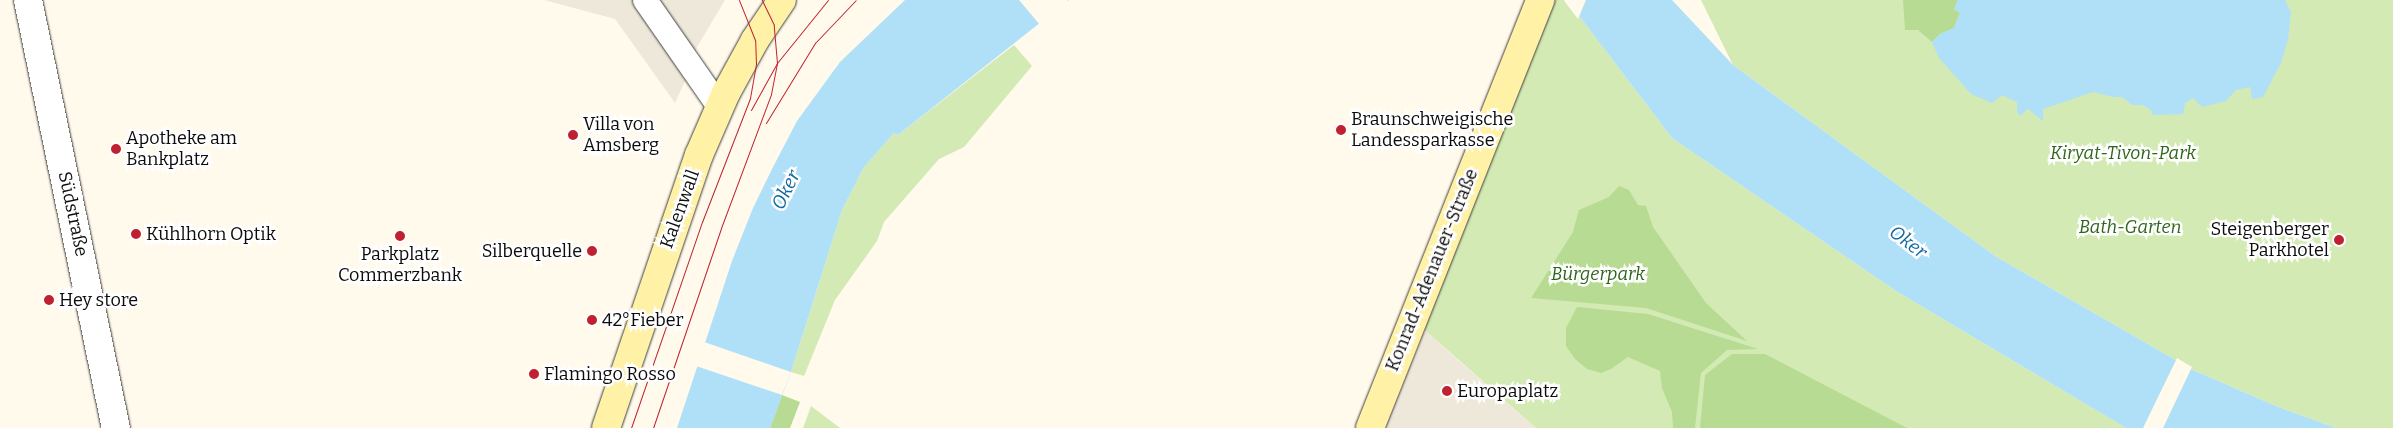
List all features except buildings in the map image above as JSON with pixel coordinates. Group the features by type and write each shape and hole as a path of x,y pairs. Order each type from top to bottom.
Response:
{"main road":[{"name":"Kalenwall","path":"606,428 699,155 720,108 755,40 781,0"},
{"name":"Konrad-Adenauer-Straße","path":"1370,428 1540,0"}],"street":[{"name":"Südstraße","path":"28,0 116,428"},
{"path":"645,0 720,108"}],"green space":[{"name":"Bürgerpark","path":"1541,0 1567,0 1672,138 1896,291 2126,428 1536,428 1412,319"},
{"name":"Kiryat-Tivon-Park","path":"1701,0 2393,0 2393,428 2336,428 2276,406 2193,370 1995,256 1733,65"},
{"path":"1903,0 1958,0 1954,9 1960,13 1954,28 1940,34 1932,42 1918,30 1905,30"},
{"path":"1014,45 1032,66 964,147 939,159 884,222 877,241 835,300 804,376 791,372 842,210 864,167 894,133 898,135"},
{"path":"1619,186 1629,190 1638,205 1646,206 1653,227 1706,303 1747,341 1646,308 1531,298 1573,232 1579,210 1609,197"},
{"path":"1577,307 1648,314 1758,349 1727,350 1701,373 1695,428 1673,428 1672,412 1662,388 1660,371 1628,357 1611,369 1601,373 1587,369 1575,359 1566,346 1566,328"},
{"path":"1732,354 1765,354 1907,428 1700,428 1705,375"},
{"path":"782,395 800,402 790,428 770,428"},
{"path":"811,406 840,428 803,428"}],"shaded area":[{"path":"544,0 725,0 697,47 692,66 675,103 615,19"},
{"name":"Europaplatz","path":"1425,330 1451,354 1536,428 1385,428"}],"water":[{"name":"Oker","path":"905,0 1069,0 898,135 894,133 864,167 842,210 791,372 770,428 677,428 732,261 753,208 797,121 840,62"},
{"name":"Oker","path":"1567,0 1672,0 1733,65 1995,256 2193,370 2276,406 2336,428 2126,428 1896,291 1672,138"},
{"path":"1958,0 2285,0 2291,12 2288,40 2281,63 2263,97 2252,99 2250,87 2236,90 2226,101 2202,107 2193,98 2185,103 2183,114 2153,115 2151,110 2142,105 2132,105 2122,97 2113,97 2093,92 2043,109 2043,121 2028,109 2020,116 2017,112 2017,102 2002,95 1992,103 1971,94 1939,58 1932,42 1940,34 1954,28 1960,13 1954,9"}],"pier":[{"path":"1019,0 1067,0 1068,1 1040,25"},
{"path":"1564,0 1586,0 1578,19 1565,2"},
{"path":"704,342 791,372 782,395 696,366"},
{"path":"2177,358 2192,367 2163,428 2143,428"}],"tram line":[{"path":"631,428 702,222 750,98 756,64 755,40 739,0"},
{"path":"653,428 721,228 771,94 777,63 774,25 762,0"},
{"path":"751,110 777,63 828,0"},
{"path":"766,123 815,43 856,0"}],"place":[{"name":"Braunschweigische Landessparkasse","path":"1341,130"},
{"name":"Villa von Amsberg","path":"573,135"},
{"name":"Apotheke am Bankplatz","path":"116,149"},
{"name":"Kühlhorn Optik","path":"136,234"},
{"name":"Parkplatz Commerzbank","path":"400,236"},
{"name":"Steigenberger Parkhotel","path":"2339,240"},
{"name":"Silberquelle","path":"592,251"},
{"name":"Hey store","path":"49,300"},
{"name":"42°Fieber","path":"592,320"},
{"name":"Flamingo Rosso","path":"534,374"},
{"name":"Europaplatz","path":"1447,391"}],"park label":[{"name":"Bath-Garten","path":"2130,227"}]}
